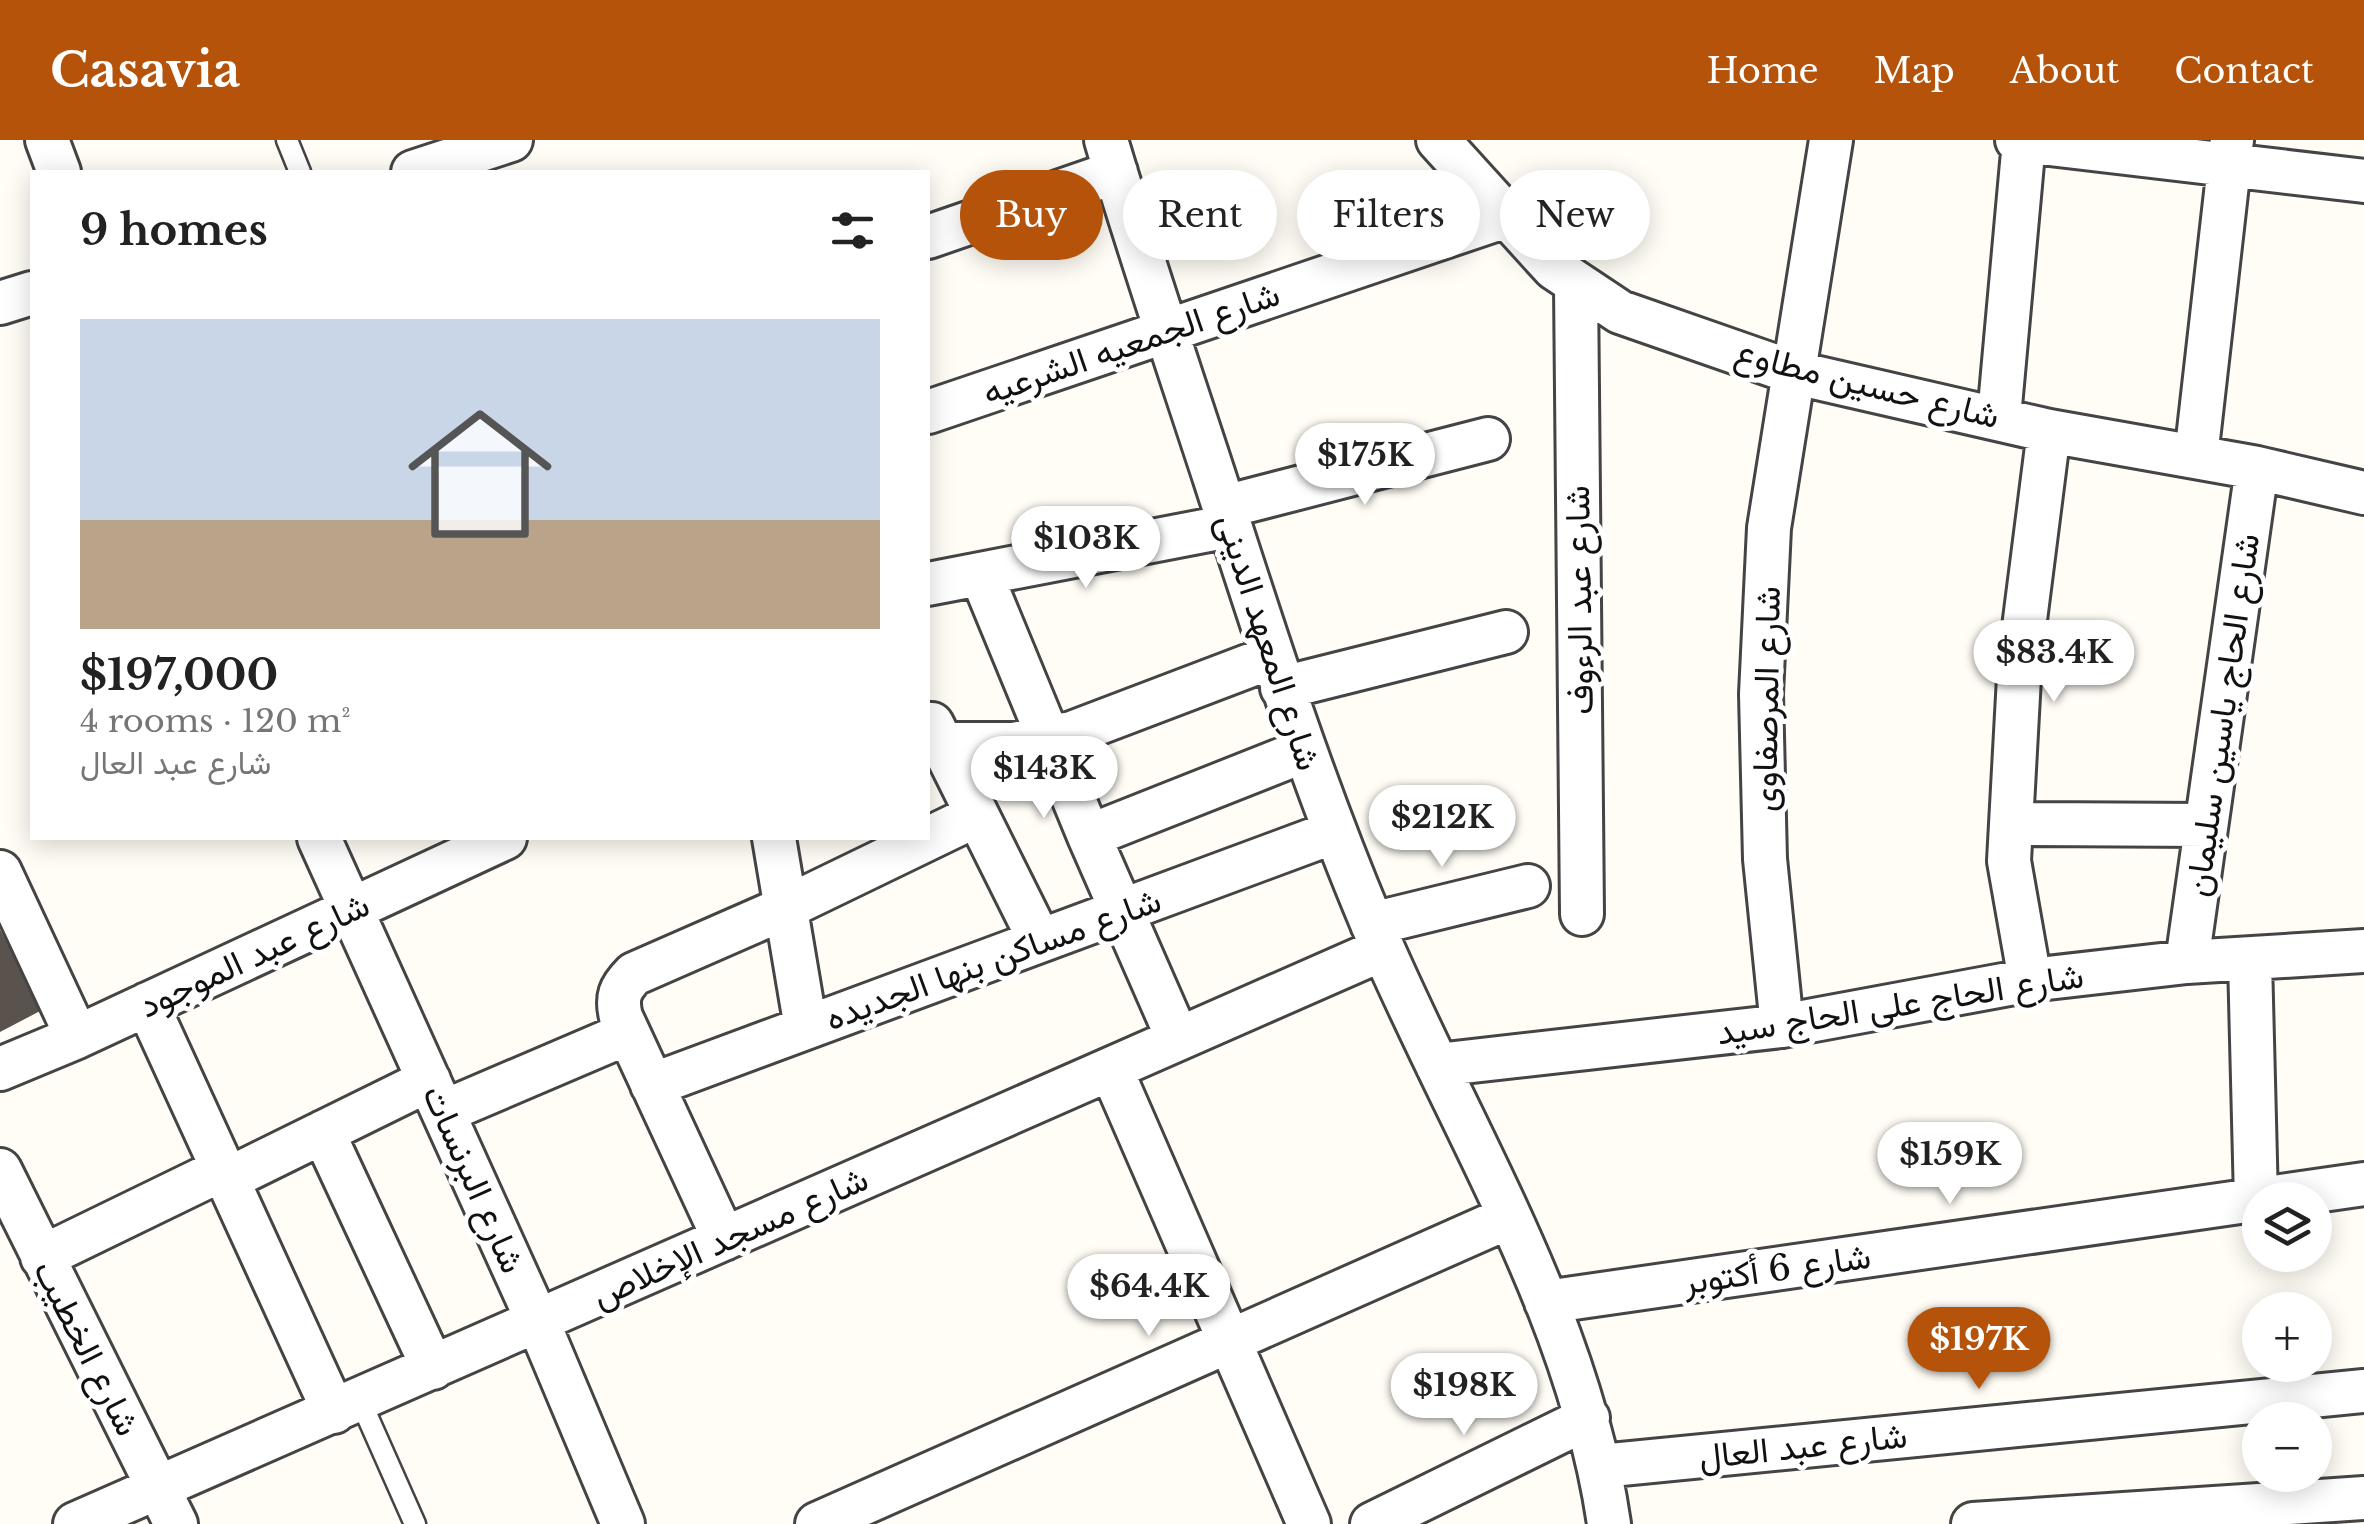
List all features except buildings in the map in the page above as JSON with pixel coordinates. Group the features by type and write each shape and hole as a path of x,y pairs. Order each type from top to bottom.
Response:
{"street":[{"path":"47,140 58,170"},
{"path":"419,170 512,140"},
{"name":"شارع حسين مطاوع","path":"1438,140 1500,209"},
{"name":"شارع المرصفاوى","path":"1782,1026 1765,859 1761,694 1769,528 1831,140"},
{"path":"1998,417 2021,140 2231,152 2364,181"},
{"path":"2196,457 2231,152"},
{"path":"930,236 1111,156"},
{"name":"شارع المعهد الدينى","path":"1111,156 1304,752 1378,936 1546,1302 1588,1418 1601,1466 1609,1524"},
{"name":"شارع الجمعيه الشرعيه","path":"930,411 1500,218"},
{"name":"شارع حسين مطاوع","path":"1547,260 1576,286 1620,312 1792,372 2049,431 2257,468 2364,493"},
{"name":"شارع عبد الرءوف","path":"1576,286 1582,914"},
{"path":"0,304 30,294"},
{"path":"2030,980 2009,860 2020,659 2049,431"},
{"path":"930,584 1227,517 1488,439"},
{"name":"شارع الحاج ياسين سليمان","path":"2187,962 2257,468"},
{"path":"981,574 1178,1039"},
{"path":"932,734 1014,744 1049,738 1277,672 1506,632"},
{"path":"932,734 1040,942"},
{"path":"1089,836 1304,752"},
{"path":"930,838 975,816"},
{"path":"2011,824 2206,825"},
{"name":"شارع مساكن بنها الجديده","path":"652,1085 1334,832"},
{"name":"شارع البرنسات","path":"319,840 538,1322 623,1524"},
{"name":"شارع عبد الموجود","path":"0,1068 77,1037 502,840"},
{"path":"774,840 806,1028"},
{"path":"724,1239 628,1033 617,1001 623,985 634,974 925,840"},
{"path":"0,872 77,1037"},
{"name":"شارع مسجد الإخلاص","path":"76,1524 167,1506 347,1406 1178,1039 1378,936 1528,886"},
{"name":"شارع الحاج على الحاج سيد","path":"1438,1065 1782,1026 2030,980 2187,962 2364,951"},
{"path":"2250,960 2256,1182"},
{"path":"147,1004 224,1175 347,1406"},
{"path":"42,1257 323,1132 628,1033"},
{"path":"1111,1069 1309,1524"},
{"path":"323,1132 432,1368"},
{"name":"شارع الخطيب","path":"0,1170 167,1506"},
{"name":"شارع 6 أكتوبر","path":"2332,1189 2364,1184"},
{"name":"شارع 6 أكتوبر","path":"1546,1302 2242,1202"},
{"path":"816,1524 1508,1217"},
{"name":"شارع عبد العال","path":"1601,1466 2364,1391"},
{"path":"1372,1524 1588,1418"},
{"path":"1973,1524 2364,1498"}],"lane":[{"path":"288,140 299,170"},
{"path":"347,1406 415,1524"}]}
